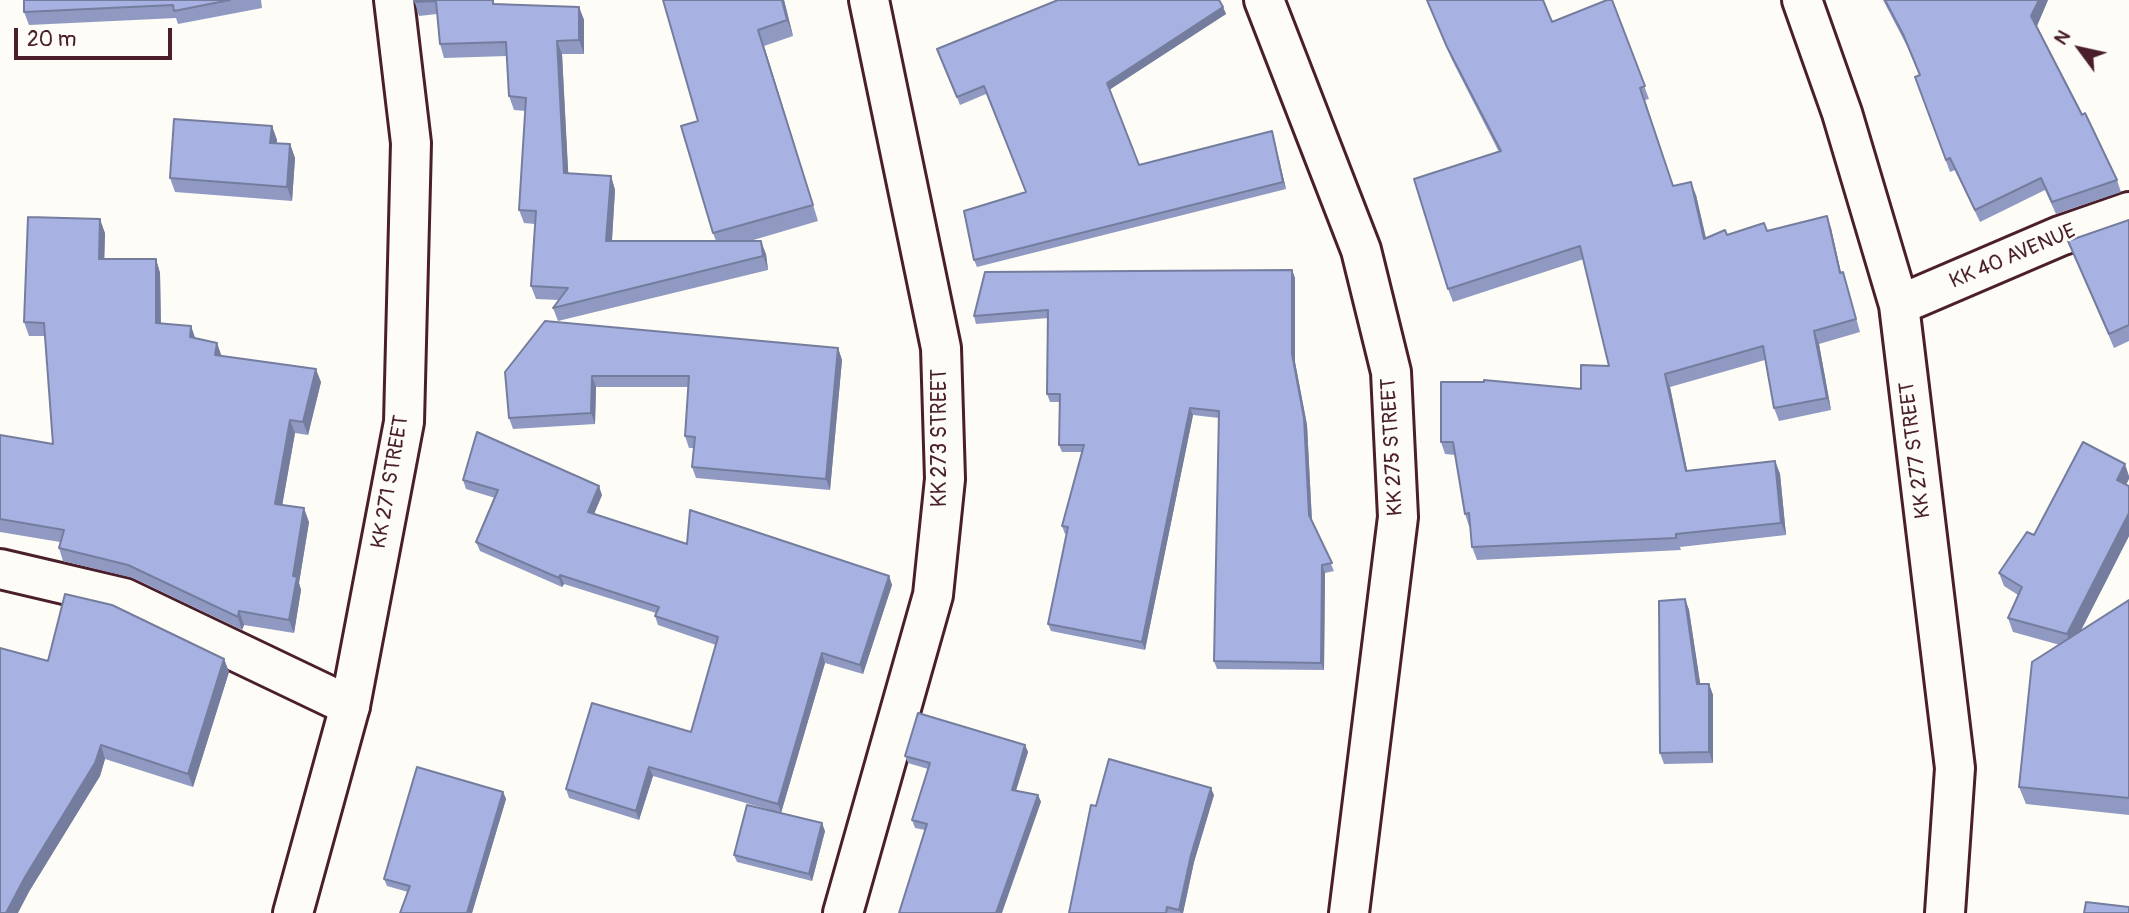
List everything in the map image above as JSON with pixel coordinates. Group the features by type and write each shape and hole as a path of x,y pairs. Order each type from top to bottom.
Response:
{"street":[{"name":"KK 271 STREET","path":"293,913 350,706 404,422 411,143 394,0"},
{"name":"KK 273 STREET","path":"843,913 933,595 945,479 940,348 869,0"},
{"name":"KK 275 STREET","path":"1264,0 1361,250 1391,372 1398,517 1349,913"},
{"name":"KK 277 STREET","path":"1802,0 1842,113 1899,305 1955,768 1945,913"},
{"name":"KK 40 AVENUE","path":"1899,305 2060,236 2129,212"},
{"path":"0,569 124,598 350,706"}],"building":[{"path":"24,0 230,0 174,11 173,5 24,12"},
{"path":"414,0 493,0 493,4 579,7 579,40 557,41 564,173 611,176 606,241 761,241 763,256 553,308 568,288 531,286 536,211 519,210 526,98 509,96 506,42 440,44 436,1"},
{"path":"663,0 782,0 787,20 758,30 813,205 713,233 681,126 698,121"},
{"path":"1058,0 1219,0 1223,7 1107,83 1139,165 1272,131 1283,182 974,260 964,211 1026,192 984,86 957,97 937,49"},
{"path":"1427,0 1543,0 1552,22 1612,0 1645,86 1640,88 1673,186 1691,182 1704,239 1725,230 1727,235 1764,223 1767,231 1827,216 1840,273 1843,272 1856,319 1814,331 1827,398 1774,408 1763,346 1665,374 1686,471 1775,461 1781,523 1676,534 1676,538 1472,547 1469,513 1465,514 1453,442 1441,442 1441,382 1484,380 1581,389 1581,365 1609,366 1580,246 1448,289 1414,179 1501,151 1447,47"},
{"path":"1885,0 2039,0 2031,16 2082,115 2085,113 2117,180 2052,202 2041,178 1975,210 1950,158 1946,160 1915,77 1920,75"},
{"path":"174,119 272,126 270,143 290,144 287,187 170,178"},
{"path":"28,217 100,219 99,259 156,259 156,323 191,326 190,337 217,343 215,355 316,369 303,422 290,420 275,504 304,508 293,576 297,577 289,620 239,611 238,617 128,565 59,548 64,530 0,519 0,435 53,444 44,323 24,322"},
{"path":"2129,220 2129,325 2109,334 2068,241"},
{"path":"1292,270 1292,354 1304,418 1309,515 1332,563 1322,565 1321,663 1214,661 1219,411 1190,408 1142,642 1048,624 1068,527 1062,526 1084,445 1059,445 1060,394 1047,394 1048,310 974,316 985,272"},
{"path":"545,321 838,348 826,479 692,467 695,437 685,436 689,376 592,376 591,413 509,418 505,372"},
{"path":"477,432 599,486 588,512 687,544 690,510 889,576 860,665 822,653 778,804 649,767 636,811 566,789 592,703 691,732 718,637 655,616 659,607 560,575 559,578 476,542 498,490 463,480"},
{"path":"2083,442 2125,464 2117,480 2129,486 2129,513 2067,634 2008,618 2022,587 1999,573 2027,532 2034,535"},
{"path":"65,594 112,605 224,659 188,774 101,745 95,763 6,913 0,913 0,648 48,661"},
{"path":"1685,599 1697,684 1709,684 1709,752 1660,753 1659,601"},
{"path":"2129,600 2129,798 2019,787 2032,662"},
{"path":"918,713 1025,745 1012,790 1038,795 996,913 899,913 927,824 912,820 930,763 905,756"},
{"path":"1109,759 1211,788 1191,855 1179,910 1167,907 1166,913 1069,913 1091,805 1096,806"},
{"path":"417,767 503,792 467,913 400,913 410,886 384,879"},
{"path":"747,805 822,823 809,874 734,855"},
{"path":"2086,902 2129,907 2129,913 2084,913"}]}
